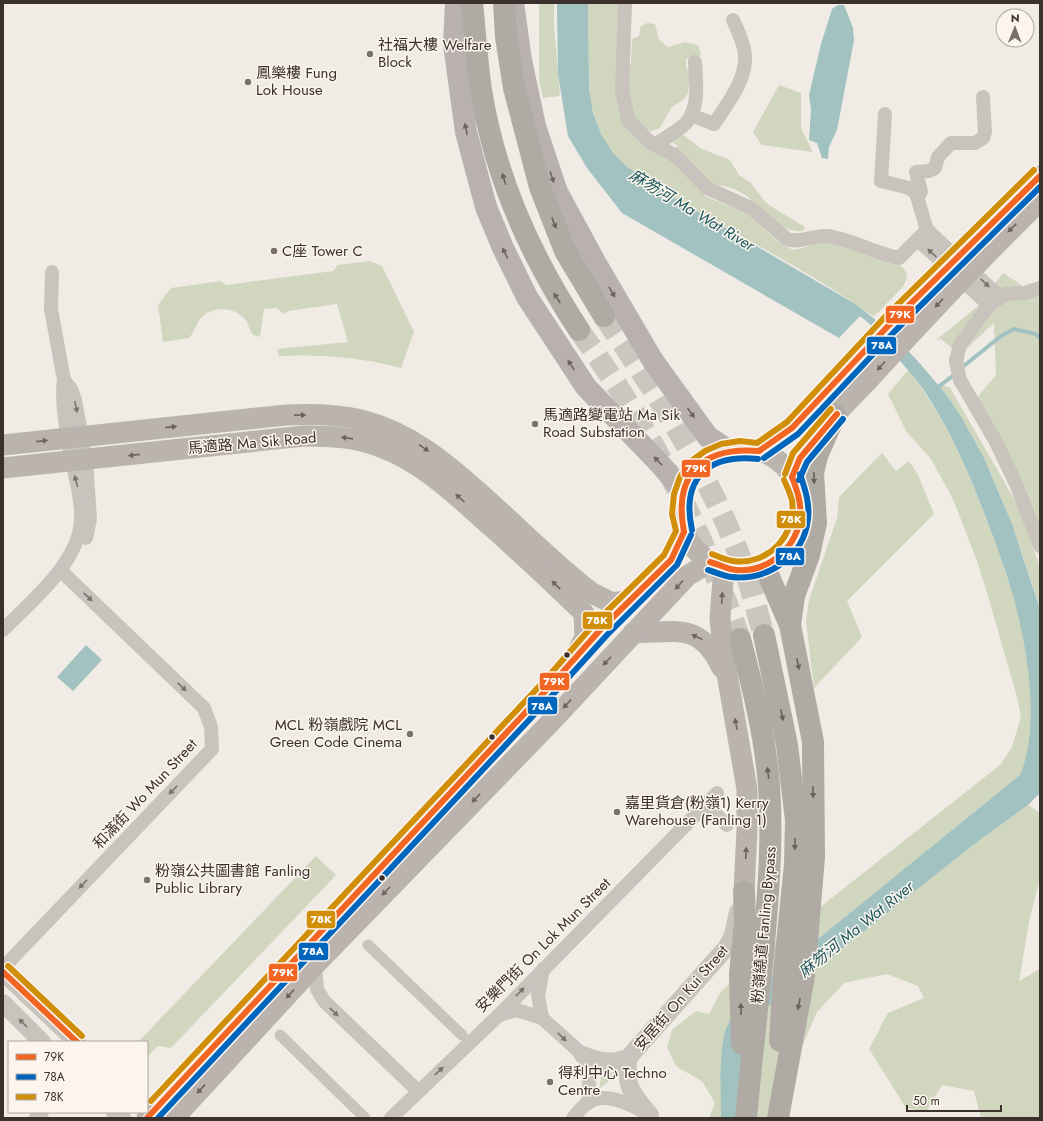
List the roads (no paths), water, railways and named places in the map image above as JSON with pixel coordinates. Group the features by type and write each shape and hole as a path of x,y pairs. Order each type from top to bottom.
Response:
{"highway":[{"path":"472,3 481,92 508,193 524,235 540,267 578,330"},
{"path":"504,3 506,37 514,88 540,187 565,251 604,316"},
{"path":"790,626 794,596 809,555 816,523 813,473 816,461 836,416"},
{"path":"764,565 790,626 813,742 814,857 798,924"},
{"name":"粉嶺繞道 Fanling Bypass","path":"764,636 787,745 796,820 795,864 798,924 784,973 777,1118"},
{"name":"粉嶺繞道 Fanling Bypass","path":"740,640 756,700 769,784 770,853 756,922 745,1118"},
{"path":"744,892 756,922"}],"main road":[{"path":"456,3 454,44 466,132 486,207 503,248 527,297 586,387 662,464 683,491"},
{"path":"513,3 521,60 535,126 557,192 595,262 653,361 708,437 728,450"},
{"path":"792,477 800,458 959,268 1040,176"},
{"path":"759,451 792,428 889,325 1040,201"},
{"name":"馬適路 Ma Sik Road","path":"3,445 286,415 330,416 360,420 400,434 433,454 459,475 592,593 612,602 632,600"},
{"name":"馬適路 Ma Sik Road","path":"3,468 304,436 347,438 373,444 408,459 438,479 554,583 584,613 585,637 576,655"},
{"path":"744,449 759,451 778,461 792,477 800,496 801,517 799,528 789,546 774,561 744,570 717,565 695,549 684,532 680,516 683,491 690,477 708,458 728,450 744,449"},
{"path":"151,1114 552,684 576,655 671,560 684,532"},
{"path":"174,1118 316,964 550,723 687,576 717,565"},
{"path":"717,565 720,618 727,679 747,789 744,892"},
{"path":"634,633 680,631 690,634 704,641 715,653 727,679"}],"street":[{"path":"625,3 622,62 624,108 628,120 637,131 676,156 707,188 751,208 787,239 793,242 819,236 834,237 899,258 922,235"},
{"path":"691,115 714,124 734,93 745,65 745,55 743,43 733,20"},
{"path":"656,144 686,122 691,115 694,106 696,87 695,62"},
{"path":"916,193 921,192 916,172 929,171 935,168 938,157 951,143 975,143 983,138 985,132 983,97"},
{"path":"885,114 881,181 909,188 916,193 922,235 994,301"},
{"path":"3,639 80,554 90,519 75,438 63,390 64,380 51,309 52,272"},
{"path":"1040,288 1025,293 1006,294 994,301 960,345 956,356 956,367 960,380 1007,464 1040,546"},
{"path":"3,630 62,573"},
{"name":"和滿街 Wo Mun Street","path":"3,968 212,749 211,727 204,708 62,573"},
{"name":"安樂門街 On Lok Mun Street","path":"391,1118 498,1016 717,792"},
{"path":"705,804 727,825"},
{"name":"安居街 On Kui Street","path":"629,1057 728,947 733,935 744,892"},
{"path":"368,945 462,1036"},
{"path":"316,964 317,989 324,1001 418,1091"},
{"path":"542,1018 538,995 543,969"},
{"path":"3,972 76,1041"},
{"path":"3,1003 41,1041"},
{"path":"498,1016 517,1010 542,1018 583,1055 587,1062 590,1074 588,1103"},
{"path":"280,1035 365,1118"},
{"path":"583,1055 605,1062 620,1061 629,1057"},
{"path":"629,1057 627,1073 630,1089 651,1117"},
{"path":"573,1118 588,1103 596,1099 618,1100 635,1106 651,1117"}],"water":[{"name":"麻笏河 Ma Wat River","path":"557,3 588,3 589,89 593,113 601,134 613,153 627,167 676,199 857,305 882,325 916,359 945,393 962,418 985,460 1012,524 1040,609 1040,793 1028,805 976,843 760,1013 742,1118 721,1118 721,1056 725,1033 732,1017 771,977 1020,775 1027,753 1030,729 1031,702 1025,646 1005,570 970,477 948,432 923,389 875,330 860,316 839,338 622,213 587,168 568,136 558,74"},
{"path":"838,5 844,5 853,28 854,40 837,130 829,147 828,159 822,158 817,143 809,140 811,109 809,95 821,44 832,9"},
{"path":"86,645 102,660 73,691 57,677"}],"waterway":[{"path":"960,369 1001,336 1014,329 1036,334 1040,338"},
{"path":"937,388 955,374"}],"tunnel":[{"path":"604,316 664,407 700,470 731,535 744,568 764,635"},
{"path":"579,330 632,410 679,493 712,566 740,639"}],"place":[{"name":"社福大樓 Welfare Block","path":"370,54"},
{"name":"鳳樂樓 Fung Lok House","path":"248,82"},
{"name":"C座 Tower C","path":"274,251"},
{"name":"馬適路變電站 Ma Sik Road Substation","path":"535,424"},
{"name":"MCL 粉嶺戲院 MCL Green Code Cinema","path":"410,734"},
{"name":"嘉里貨倉(粉嶺1) Kerry Warehouse (Fanling 1)","path":"617,812"},
{"name":"粉嶺公共圖書館 Fanling Public Library","path":"147,880"},
{"name":"得利中心 Techno Centre","path":"550,1082"}]}
